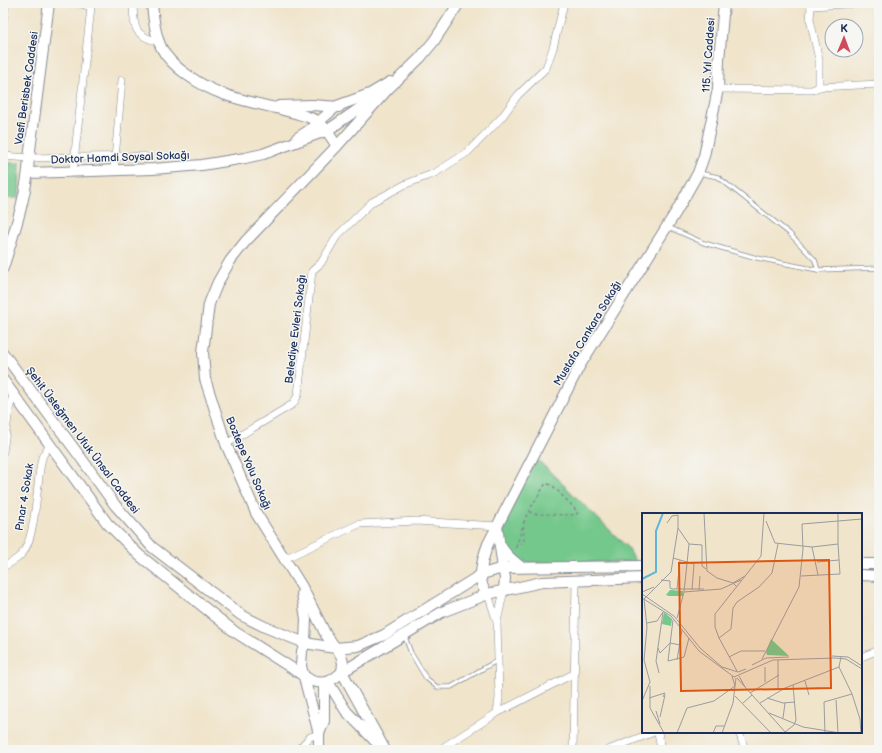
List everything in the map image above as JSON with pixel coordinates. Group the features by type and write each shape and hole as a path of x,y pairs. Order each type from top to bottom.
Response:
{"street":[{"path":"3,20 5,3"},
{"name":"Vasfi Berisbek Caddesi","path":"3,268 21,208 28,173 49,3"},
{"path":"73,171 91,7 78,3"},
{"path":"133,3 134,20 138,32 146,38 159,42"},
{"path":"152,3 155,30 162,49 185,74 222,93 318,121 328,130 337,146"},
{"path":"337,146 388,89 420,58 434,41 459,3"},
{"name":"Belediye Evleri Sokağı","path":"226,444 293,404 298,395 312,271 321,263 337,236 372,202 406,184 435,173 468,152 502,117 518,95 546,68 553,48 564,3"},
{"name":"115. Yıl Caddesi","path":"704,156 718,89 718,60 724,3"},
{"path":"819,87 818,60 810,19 810,5 864,3"},
{"path":"283,148 308,131 337,106 370,94 404,74"},
{"path":"114,170 122,80"},
{"path":"718,89 812,90 819,87 879,84"},
{"path":"283,148 328,130 388,89"},
{"path":"268,106 337,106 345,111 348,116 347,128 337,146"},
{"name":"Boztepe Yolu Sokağı","path":"336,648 326,635 302,587 256,513 226,444 205,379 203,352 209,304 218,282 230,261 245,242 337,146"},
{"name":"Doktor Hamdi Soysal Sokağı","path":"28,173 153,169 217,163 263,154 283,148"},
{"path":"3,156 29,158 144,156"},
{"name":"Mustafa Cankara Sokağı","path":"482,574 484,555 488,544 580,365 667,226 698,173 704,156"},
{"name":"Şehit Üsteğmen Ufuk Ünsal Caddesi","path":"3,353 115,506 152,547 241,615 265,627 305,643"},
{"path":"3,380 107,523 139,555 235,632 312,681 326,683 442,612 488,594 542,582 642,578"},
{"path":"3,452 9,410 13,394"},
{"name":"Pınar 4 Sokak","path":"3,567 22,554 26,545 31,532 42,457 50,445"},
{"path":"284,559 359,524 416,521 497,526 502,568 505,578 504,590 496,622"},
{"path":"500,545 502,550 522,567"},
{"path":"862,564 879,564"},
{"path":"305,643 336,648 358,646 384,635 482,574 502,568 642,566"},
{"path":"482,574 481,583 488,594 496,622 499,698 497,713"},
{"path":"862,575 879,576"},
{"path":"573,750 576,581"},
{"path":"302,587 306,619 305,643 301,661 303,675 319,734 319,750"},
{"path":"336,648 342,659 342,672 384,750"},
{"path":"862,658 879,650"},
{"path":"439,750 497,713 575,673"},
{"path":"319,734 324,721 326,683"},
{"path":"326,683 346,711 384,750"},
{"path":"608,750 651,733"},
{"path":"658,733 661,750"},
{"path":"739,733 745,750"},
{"path":"298,750 310,737 319,734"}],"lane":[{"path":"698,173 718,177 789,234 815,260 818,270"},
{"path":"667,226 704,243 757,258 818,270 879,268"},
{"path":"404,636 411,653 426,678 437,687 451,688 498,660"}],"path":[{"path":"515,548 524,520 546,483 553,486 578,512 576,514 534,514 530,512"},
{"path":"508,556 524,541 524,520"}],"green space":[{"path":"3,163 20,163 19,198 3,198"},
{"path":"537,459 628,548 636,562 530,563 521,561 514,555 503,539 503,525 511,506"}]}
